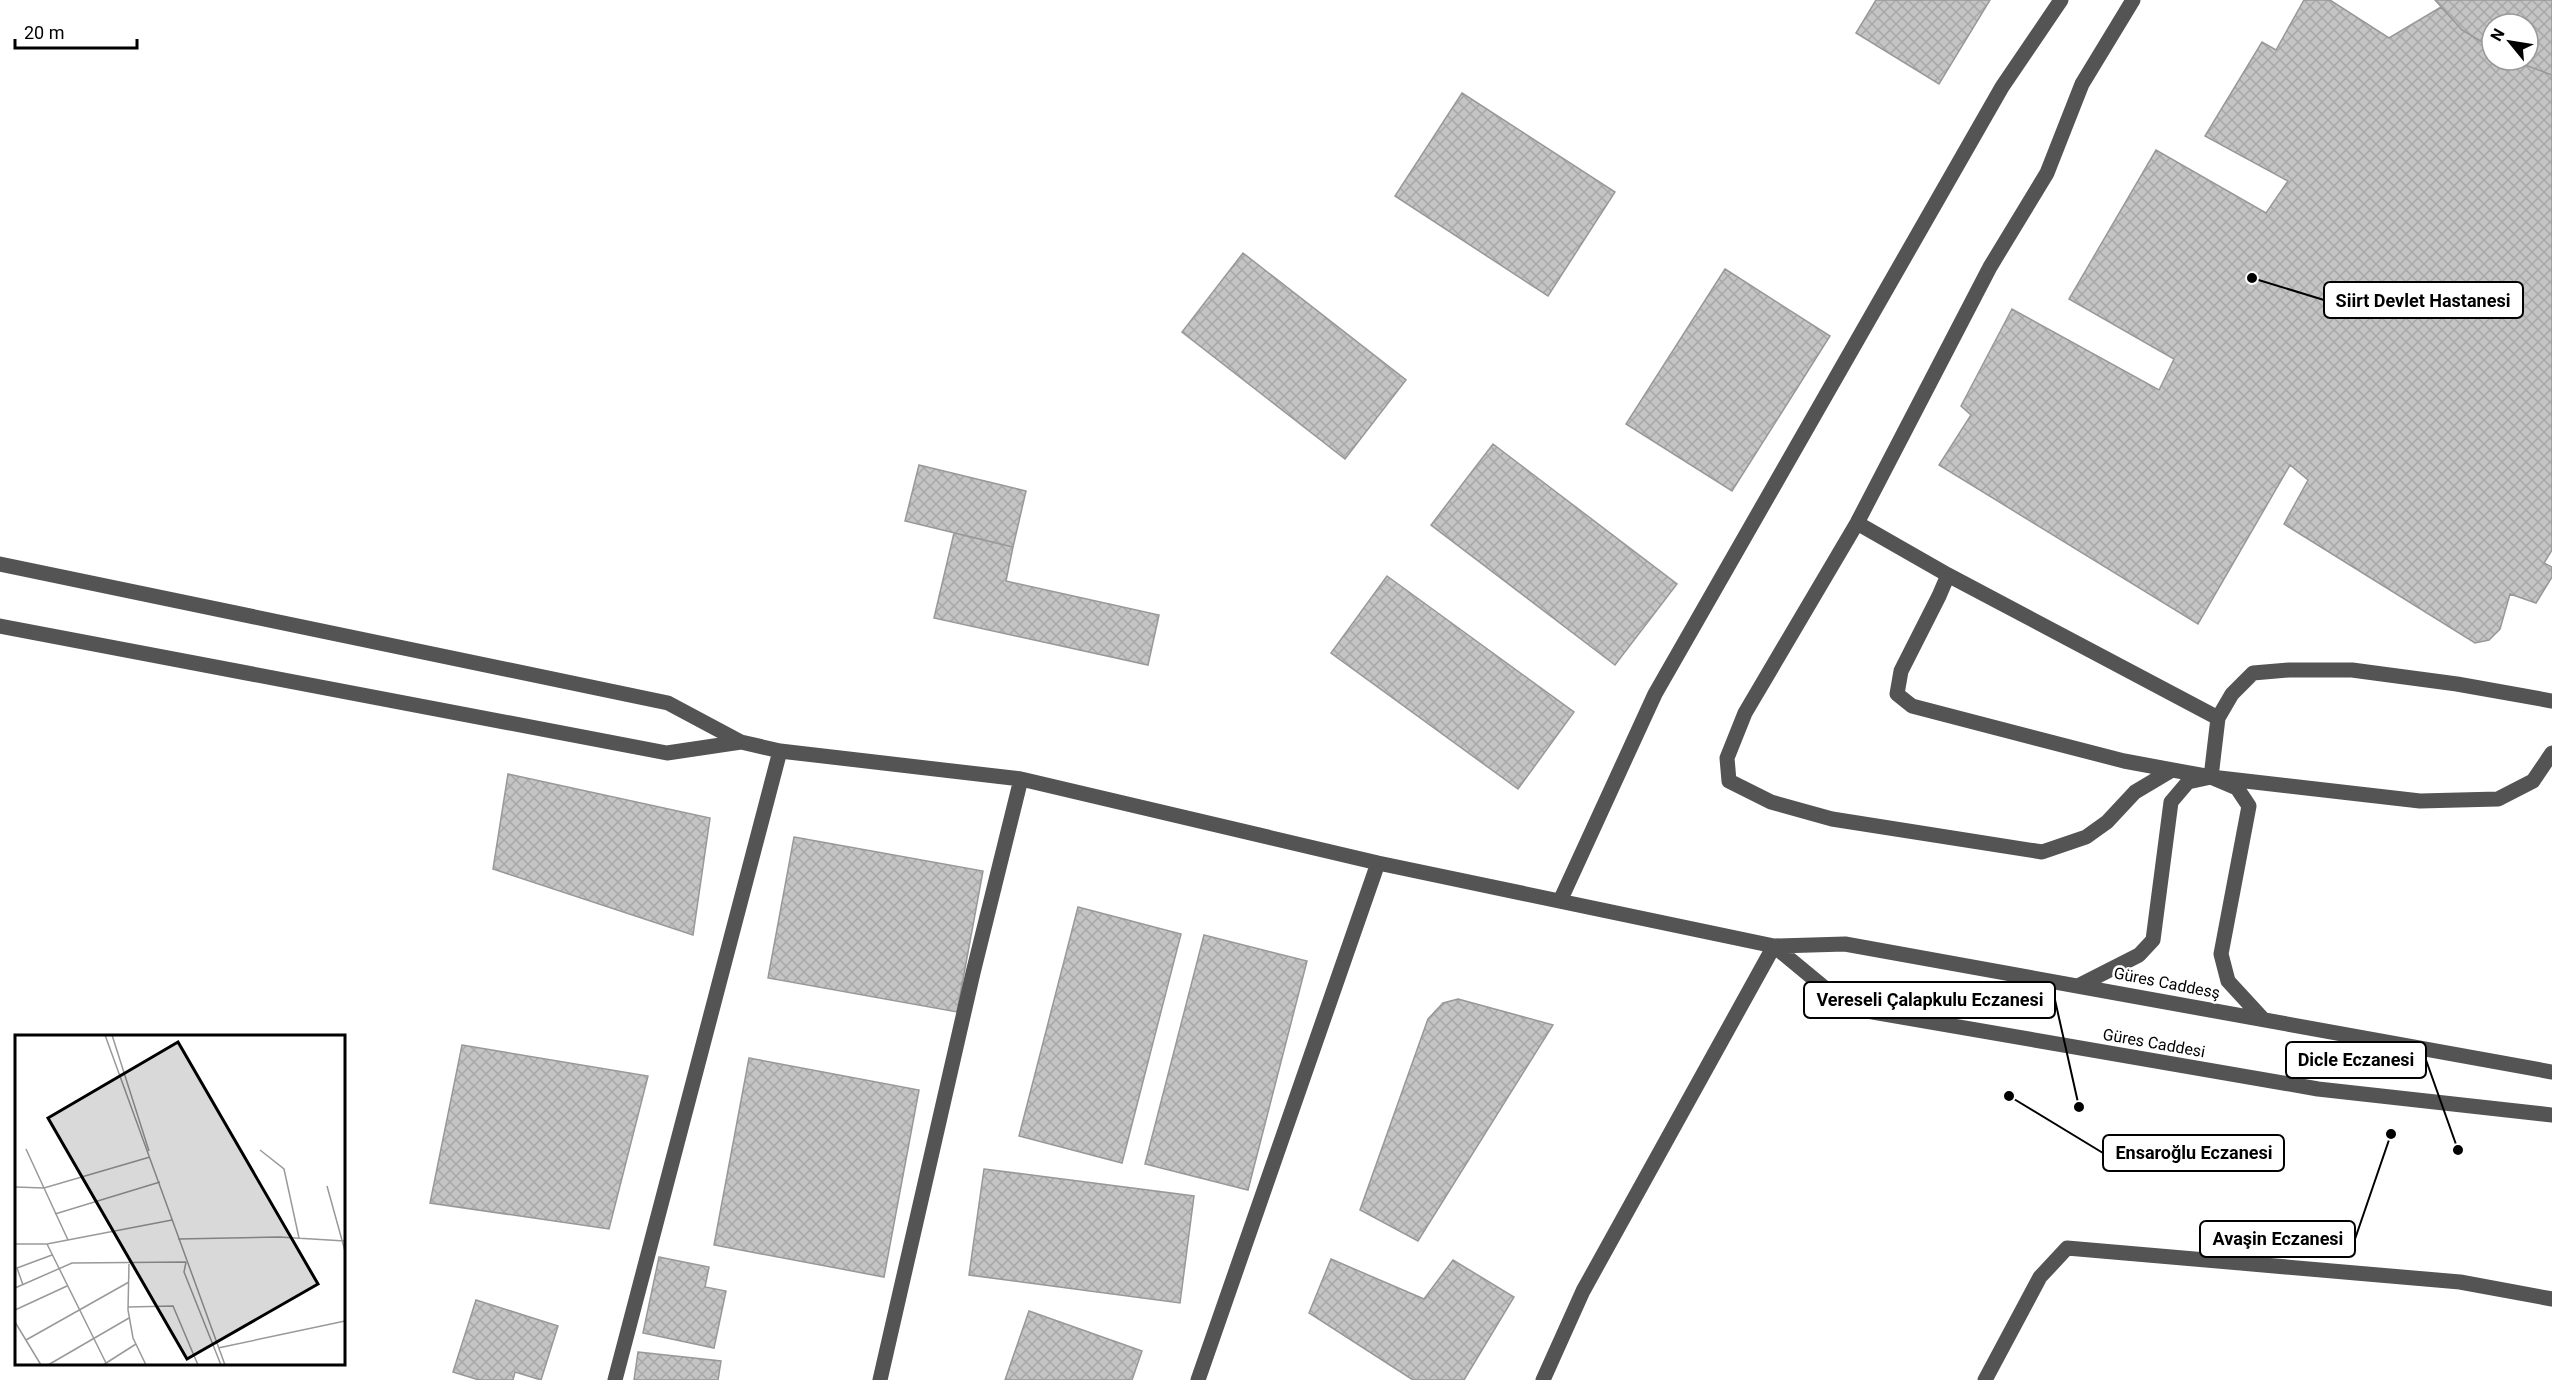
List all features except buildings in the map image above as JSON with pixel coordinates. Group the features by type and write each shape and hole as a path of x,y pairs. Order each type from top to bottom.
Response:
{"street":[{"path":"1560,901 1655,694 2002,87 2061,0"},
{"path":"2133,0 2082,84 2047,173 1990,267 1857,523 1745,713 1728,758 1729,781 1771,802 1832,819 2042,852 2086,837 2107,822 2135,792 2172,770"},
{"path":"1857,523 1948,575 2218,718"},
{"path":"0,564 668,703 741,742"},
{"path":"1948,575 1901,671 1898,694 1911,706 2124,761 2172,770 2211,777 2420,801 2498,799 2533,781 2552,753"},
{"path":"0,626 667,753 741,742"},
{"path":"2211,777 2218,718 2232,694 2253,673 2289,670 2352,670 2457,684 2552,701"},
{"name":"Güres Caddesş","path":"741,742 780,751 1021,779 1378,863 1774,946 1845,945 2080,985 2552,1072"},
{"path":"615,1380 780,751"},
{"path":"2080,985 2139,955 2152,940 2171,802 2188,782 2211,777 2237,788 2249,806 2221,954 2228,981 2264,1019"},
{"path":"879,1380 973,973 1021,779"},
{"path":"1198,1380 1378,863"},
{"path":"1543,1380 1583,1291 1774,946"},
{"name":"Güres Caddesi","path":"1774,946 1849,1008 2318,1089 2552,1115"},
{"path":"1985,1380 2040,1277 2067,1248 2460,1282 2552,1299"}],"place":[{"name":"Siirt Devlet Hastanesi","path":"2252,278"},
{"name":"Ensaroğlu Eczanesi","path":"2009,1096"},
{"name":"Vereseli Çalapkulu Eczanesi","path":"2079,1107"},
{"name":"Avaşin Eczanesi","path":"2391,1134"},
{"name":"Dicle Eczanesi","path":"2458,1150"}]}
